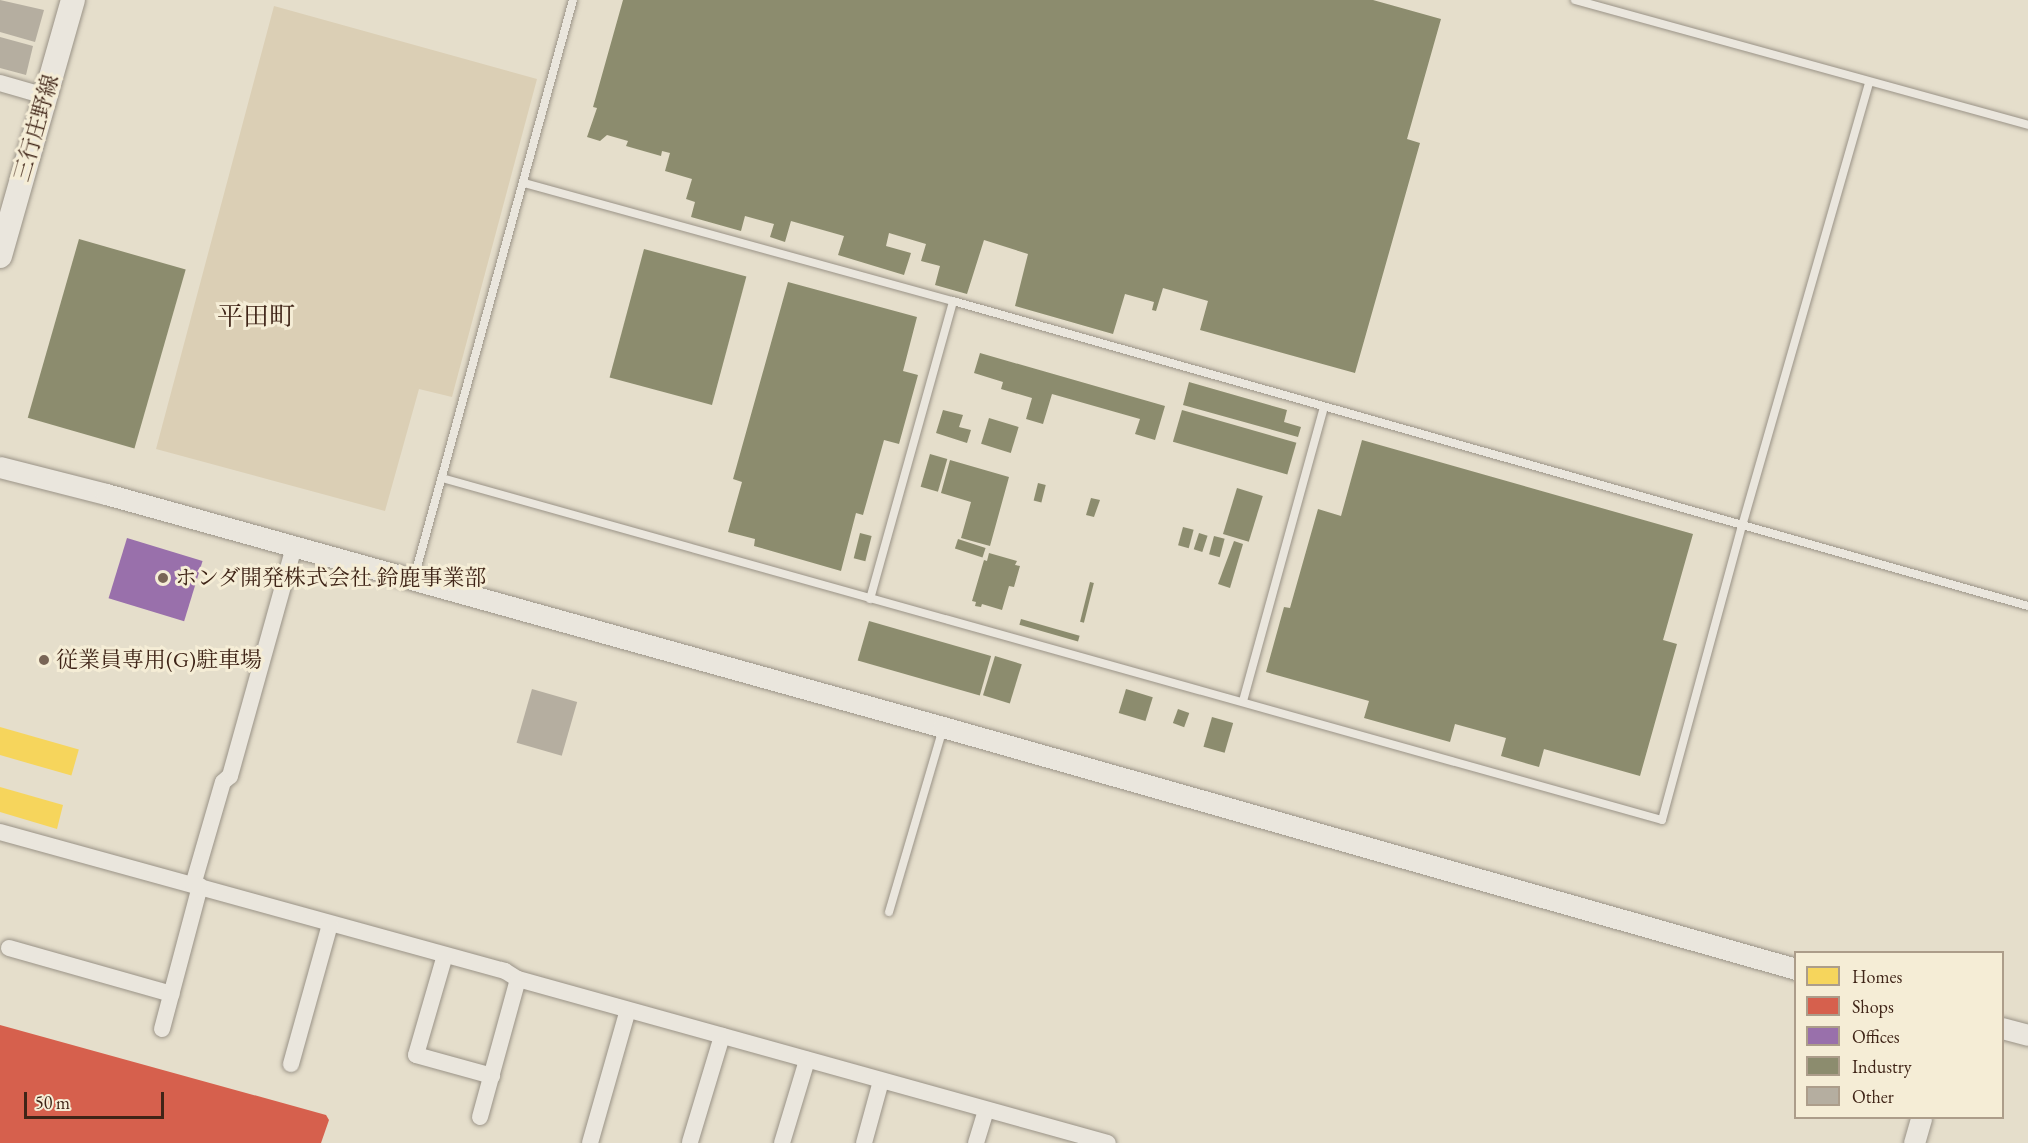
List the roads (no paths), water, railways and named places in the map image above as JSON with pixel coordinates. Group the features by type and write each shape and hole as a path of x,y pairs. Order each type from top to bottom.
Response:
{"main road":[{"name":"三行庄野線","path":"0,256 73,0"}],"street":[{"path":"0,83 45,96"},
{"path":"0,467 943,727 1794,968"},
{"path":"162,1029 223,782 230,776 294,547"},
{"path":"0,832 505,970 518,979 986,1110 1072,1138 1108,1143"},
{"path":"291,1064 330,924"},
{"path":"9,948 172,994"},
{"path":"445,955 416,1055 492,1076"},
{"path":"480,1117 518,979"},
{"path":"590,1143 628,1010"},
{"path":"2004,1029 2028,1035"},
{"path":"690,1142 722,1036"},
{"path":"782,1143 807,1060"},
{"path":"864,1143 881,1081"},
{"path":"976,1143 986,1110"},
{"path":"1914,1143 1921,1119"}],"lane":[{"path":"413,581 573,0"},
{"path":"1575,0 2028,125"},
{"path":"442,478 1662,820 1742,526 1869,82"},
{"path":"524,183 953,301 2028,606"},
{"path":"870,599 953,301"},
{"path":"1243,701 1324,407"},
{"path":"890,912 943,727"}],"place":[{"name":"ホンダ開発株式会社 鈴鹿事業部","path":"163,578"},
{"name":"従業員専用(G)駐車場","path":"44,660"}],"district":[{"name":"平田町","path":"256,317"}]}
